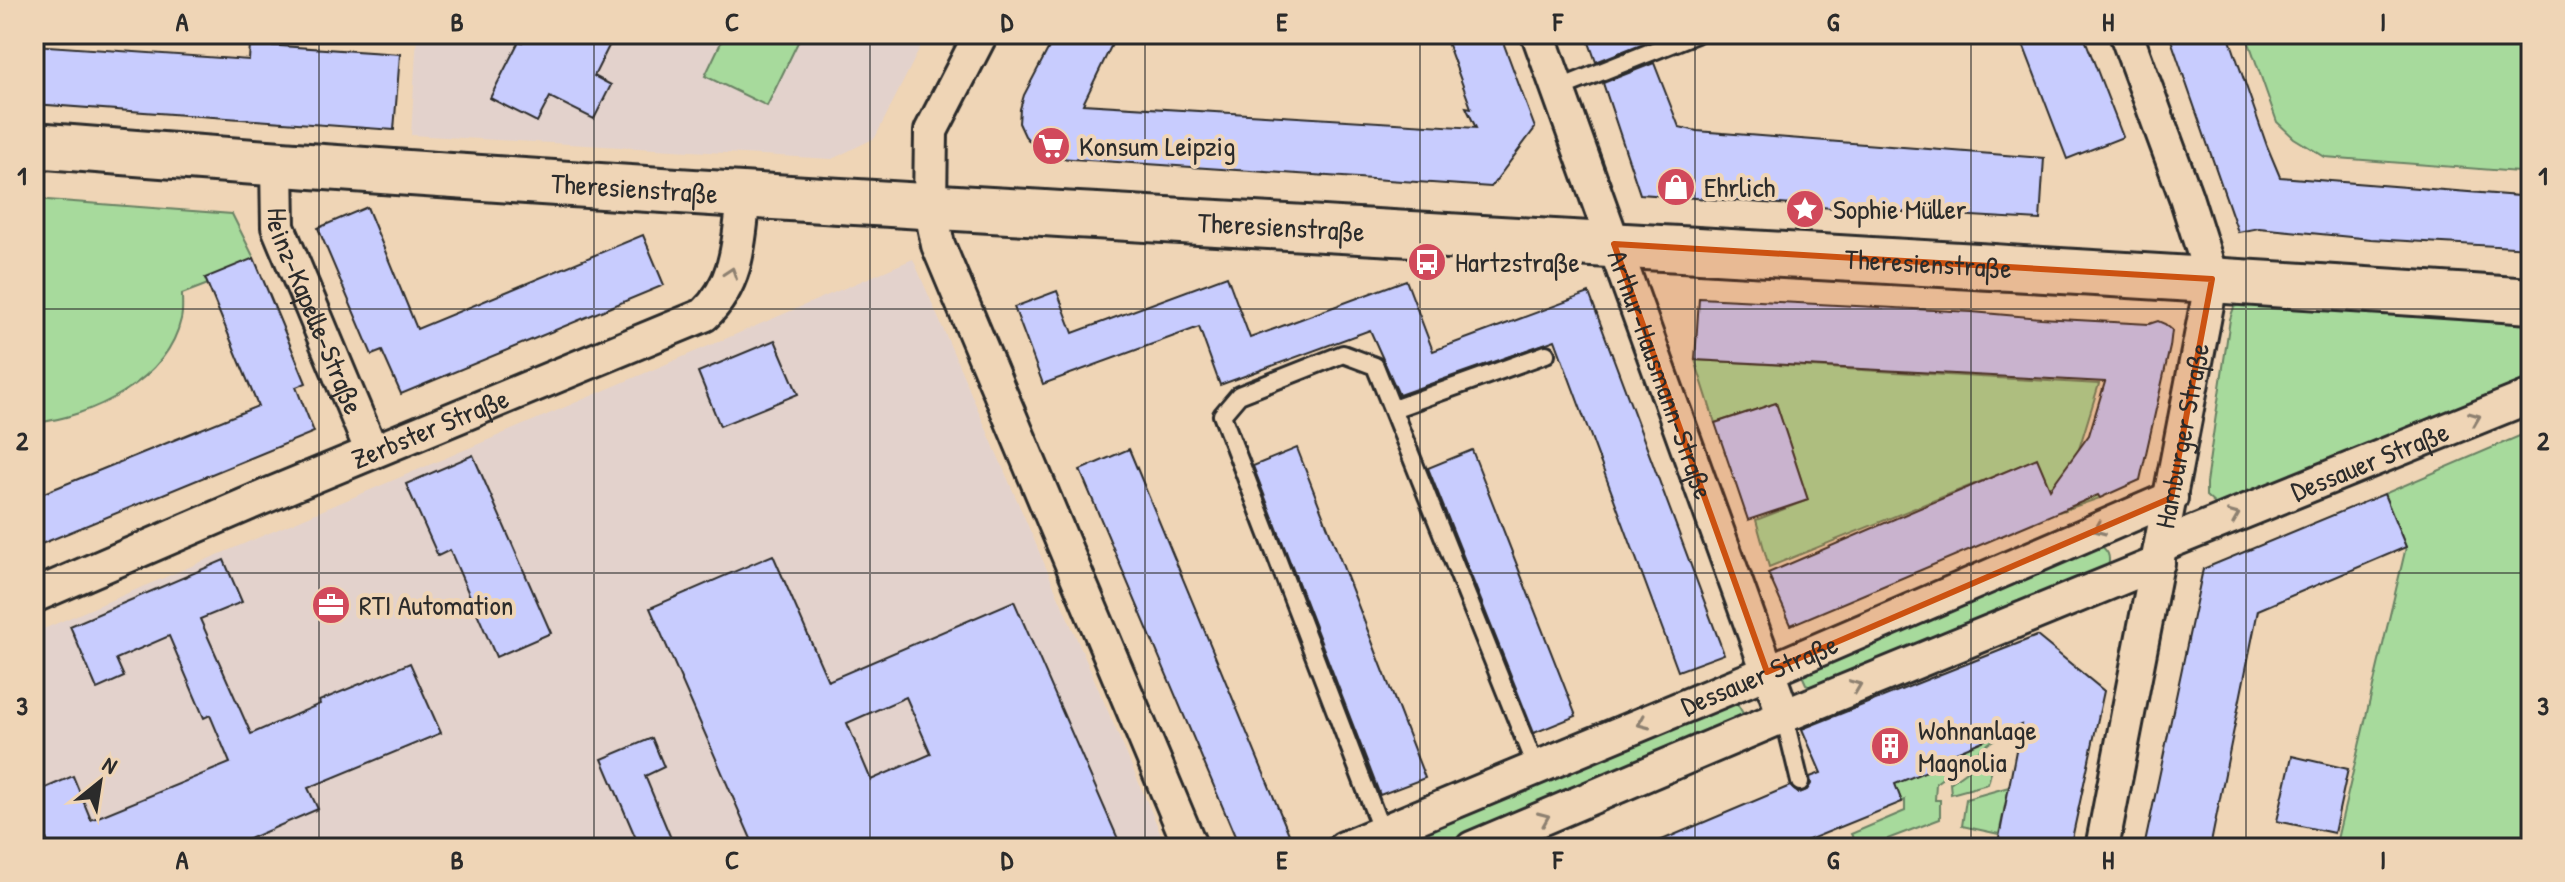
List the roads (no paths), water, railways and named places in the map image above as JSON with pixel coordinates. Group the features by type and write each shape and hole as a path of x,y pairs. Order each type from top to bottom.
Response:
{"main road":[{"name":"Theresienstraße","path":"34,145 409,175 2212,279 2531,301"}],"street":[{"path":"981,34 931,131 930,206 938,245 1191,848"},
{"name":"Arthur-Hausmann-Straße","path":"1538,34 1784,716"},
{"name":"Hamburger Straße","path":"2102,848 2212,279 2186,197 2126,34"},
{"name":"Heinz-Kapelle-Straße","path":"277,164 278,227 372,452"},
{"name":"Zerbster Straße","path":"34,596 704,315 720,300 734,268 744,194"},
{"name":"Dessauer Straße","path":"1472,848 2531,396"},
{"name":"Dessauer Straße","path":"1344,848 1767,672 2171,498"}],"lane":[{"path":"1558,89 1696,34"},
{"path":"1382,832 1222,415 1239,395 1343,354 1375,366 1536,768"},
{"path":"1393,409 1546,354"},
{"path":"1784,716 1800,782"}],"place":[{"name":"Konsum Leipzig","path":"1051,146"},
{"name":"Ehrlich","path":"1676,187"},
{"name":"Sophie Müller","path":"1805,209"},
{"name":"Hartzstraße","path":"1427,262"},
{"name":"RTI Automation","path":"331,605"},
{"name":"Wohnanlage Magnolia","path":"1890,746"}]}
